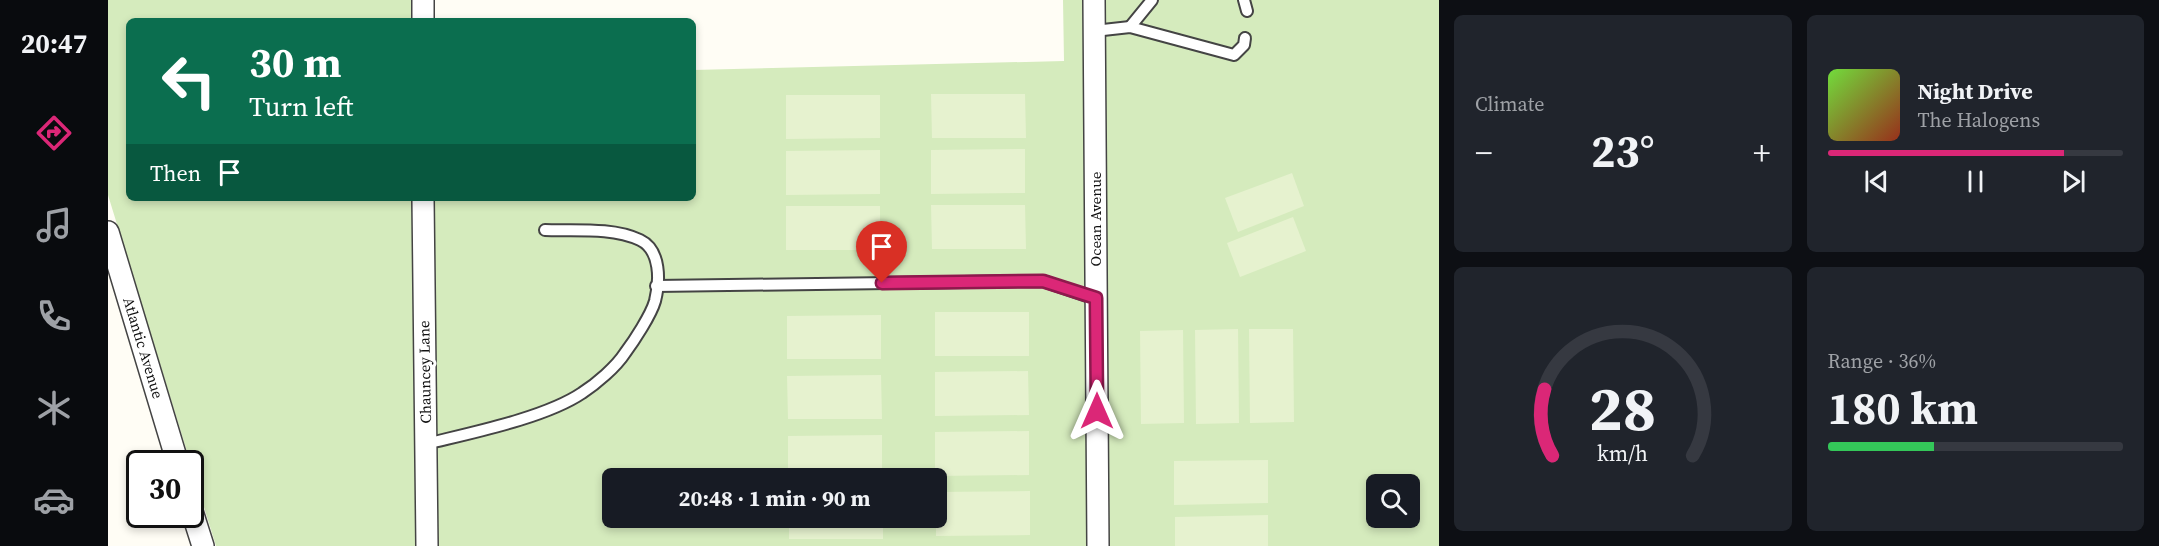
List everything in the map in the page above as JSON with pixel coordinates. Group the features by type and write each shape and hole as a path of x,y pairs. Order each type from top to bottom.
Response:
{"street":[{"path":"423,0 423,18"},
{"name":"Ocean Avenue","path":"1094,0 1098,546"},
{"name":"Chauncey Lane","path":"423,201 427,546"},
{"name":"Atlantic Avenue","path":"108,232 174,450"},
{"path":"197,528 203,546"}],"lane":[{"path":"1130,27 1152,0"},
{"path":"1094,30 1130,27 1234,55 1244,45 1245,38"},
{"path":"426,444 491,428 555,406 582,393 625,354 654,301 658,265 655,253 641,240 617,233 545,230"},
{"path":"656,286 1043,281 1096,298"}],"green space":[{"path":"108,0 421,0 421,18 126,18 126,201 696,201 696,70 1064,61 1063,0 1439,0 1439,546 216,546 204,507 204,450 186,450 108,195"},
{"path":"931,94 1025,94 1026,138 932,138"},
{"path":"786,95 880,95 880,138 786,139"},
{"path":"1025,149 1025,193 931,194 931,150"},
{"path":"880,150 880,194 786,195 786,151"},
{"path":"1292,173 1304,206 1238,232 1225,198"},
{"path":"931,205 1025,205 1026,249 932,249"},
{"path":"786,206 880,206 880,250 786,250"},
{"path":"1293,217 1306,251 1240,277 1227,243"},
{"path":"935,312 1029,312 1029,356 935,356"},
{"path":"881,315 881,359 787,359 787,316"},
{"path":"1238,329 1239,423 1196,424 1195,330"},
{"path":"1249,329 1293,329 1294,422 1250,423"},
{"path":"1183,330 1184,423 1141,424 1140,331"},
{"path":"1028,371 1029,415 935,416 935,372"},
{"path":"881,375 882,419 788,419 787,376"},
{"path":"1029,431 1029,475 947,476 947,468 935,468 935,432"},
{"path":"882,435 882,468 788,468 788,436"},
{"path":"1268,460 1268,503 1174,505 1174,461"},
{"path":"1030,491 1030,535 936,536 936,528 947,528 947,492"},
{"path":"1268,515 1268,546 1175,546 1175,517"},
{"path":"789,528 883,528 883,539 789,539"}],"route":[{"path":"882,283 1043,281 1096,298 1097,411"}]}
